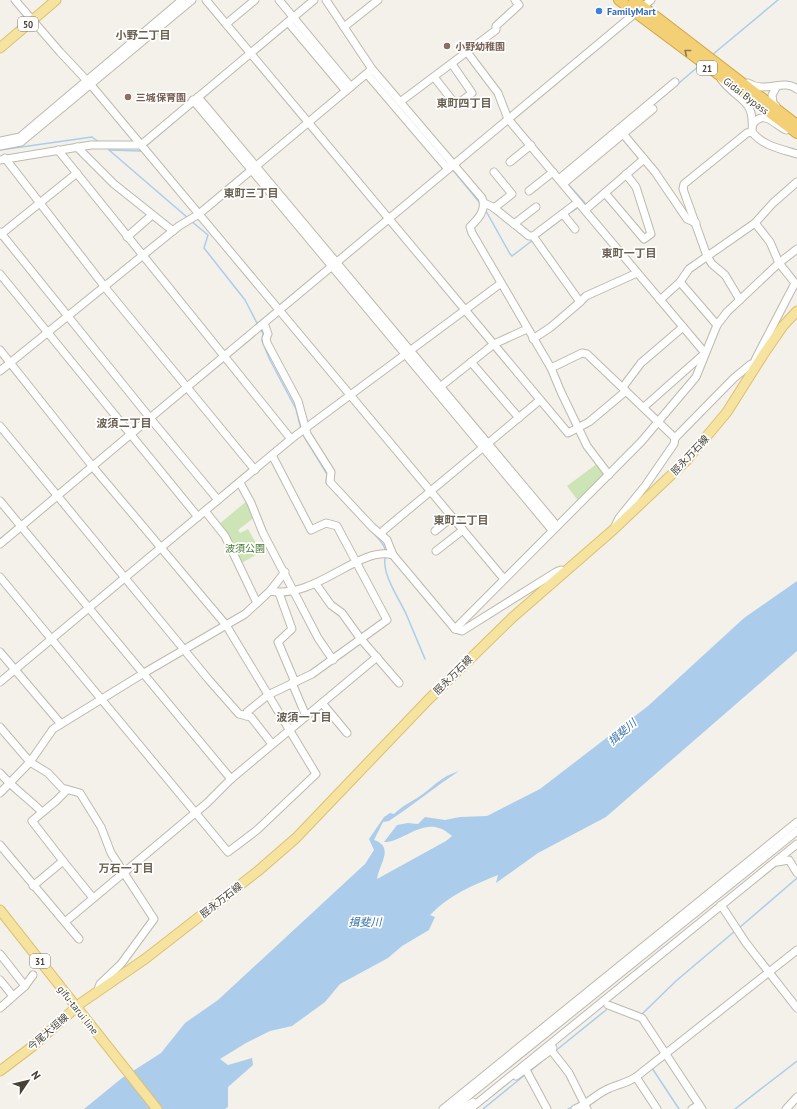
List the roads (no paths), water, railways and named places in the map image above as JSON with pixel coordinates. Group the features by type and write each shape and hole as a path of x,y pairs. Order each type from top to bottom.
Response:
{"highway":[{"name":"Gidai Bypass","path":"619,0 643,6 718,75 797,134"},
{"name":"Gidai Bypass","path":"634,0 714,63 797,125"}],"main road":[{"name":"50","path":"0,48 56,0"},
{"name":"脛永万石線","path":"78,1010 97,992 146,959 277,856 313,821 428,700 501,628 614,530 701,445 727,412 756,364 783,326 797,311"},
{"name":"gifu-tarui line","path":"0,910 157,1109"},
{"name":"今尾大垣線","path":"0,1071 78,1010"}],"street":[{"path":"15,0 32,21 89,83 504,579"},
{"path":"0,146 21,142 182,0"},
{"path":"0,141 20,137 192,0"},
{"path":"206,0 568,433 589,422 625,389 644,360 683,327"},
{"path":"226,24 255,0"},
{"path":"279,0 290,19 349,89"},
{"path":"2,159 91,145 141,145 195,98 314,0"},
{"path":"326,0 370,71 450,167 482,198 484,202 530,236 533,236 580,302"},
{"path":"344,27 378,0"},
{"path":"400,102 496,30 496,26 520,6 515,0"},
{"path":"0,544 94,467 150,418 643,6"},
{"path":"467,52 498,92 508,119 705,353"},
{"path":"714,63 726,68 750,85 759,88 783,84 797,89"},
{"path":"434,77 456,105 472,93 452,64"},
{"path":"0,371 173,231 199,214 370,71"},
{"path":"370,71 400,102 450,167"},
{"path":"718,75 726,86 750,108 753,116 752,132"},
{"path":"561,182 621,132 675,82"},
{"path":"778,86 772,95 773,102 797,120"},
{"path":"195,98 554,528"},
{"path":"621,132 653,109"},
{"path":"753,124 758,118 766,118 784,130 797,134"},
{"path":"621,132 644,159 687,219 696,223"},
{"path":"752,132 765,143 797,154"},
{"path":"740,300 725,275 712,264 707,256 683,189 684,184 747,133 752,132"},
{"path":"510,162 531,145"},
{"path":"77,147 114,184 152,216 173,231"},
{"path":"58,150 223,357 291,439"},
{"path":"2,159 255,470"},
{"path":"585,210 644,159"},
{"path":"494,172 512,194 494,208"},
{"path":"529,191 553,172"},
{"path":"77,173 40,204 0,233 218,500"},
{"path":"605,192 644,240 651,234 636,187 626,174"},
{"path":"660,300 680,282 689,269 755,223 773,203 797,182"},
{"path":"484,202 480,216 470,227 472,233 500,284 551,368 588,446 610,474"},
{"path":"533,236 578,202"},
{"path":"514,224 536,207"},
{"path":"563,214 575,230"},
{"path":"127,237 152,216"},
{"path":"614,530 619,518 645,486 674,444 675,438 688,427 734,378 751,364 756,364 756,358 795,283 779,263 770,242 755,223"},
{"path":"455,629 554,528 610,474 659,422 696,377 717,325 740,300 779,263 797,249"},
{"path":"533,339 551,327 586,296 637,273"},
{"path":"0,274 130,436 198,517"},
{"path":"680,282 717,325"},
{"path":"0,682 291,439 500,284"},
{"path":"264,323 268,334 266,338 267,343 298,401 307,434 331,472 330,482 372,527 387,540 393,555 455,629 462,631 556,572 561,570 564,573"},
{"path":"440,387 494,344 527,329"},
{"path":"0,350 94,467 226,625 316,774 257,830 228,852 0,577"},
{"path":"407,352 440,387 486,446"},
{"path":"551,368 582,353 587,354 675,438"},
{"path":"644,407 705,353"},
{"path":"471,362 518,418"},
{"path":"381,534 540,400"},
{"path":"0,426 57,497 239,714 251,717 272,744"},
{"path":"246,716 247,712 268,695 312,674 387,620 337,526 326,523 311,530 272,455"},
{"path":"240,483 251,503 263,533 285,572 318,638 333,660"},
{"path":"0,501 232,779"},
{"path":"205,511 225,536 258,603"},
{"path":"435,531 452,517"},
{"path":"436,552 463,530"},
{"path":"270,591 279,593 294,592 316,584 368,557 389,554 393,555"},
{"path":"0,793 30,762 53,729 184,649 245,614 270,591 285,572"},
{"path":"316,584 331,605 342,613 360,638 399,684"},
{"path":"279,593 292,629 278,642 306,716"},
{"path":"0,652 61,724"},
{"path":"65,922 195,812 272,744 377,657"},
{"path":"322,703 347,733"},
{"path":"0,727 30,762 48,774 62,788 80,793 101,827 111,853 154,919 121,964 100,984 97,992"},
{"path":"0,773 10,784 42,812"},
{"path":"67,790 32,820 93,898"},
{"path":"443,1109 797,822"},
{"path":"452,1109 797,831"},
{"path":"470,1109 797,844"},
{"path":"0,845 79,939"},
{"path":"776,861 789,860 797,873"},
{"path":"33,886 63,861"},
{"path":"721,905 746,943 797,1008"},
{"path":"575,1109 586,1107 610,1088 636,1077 665,1052 797,950"},
{"path":"0,954 25,986"},
{"path":"0,1008 25,986 33,975"},
{"path":"0,980 13,996"},
{"path":"586,1016 608,1005 623,986"},
{"path":"608,1005 642,1018 701,1107 692,1109"},
{"path":"461,1109 526,1070 551,1050 566,1032"},
{"path":"551,1050 568,1073 586,1107"},
{"path":"526,1070 547,1109"},
{"path":"636,1077 657,1109"},
{"path":"786,1109 797,1096"}],"water":[{"name":"揖斐川","path":"797,581 797,651 606,817 538,853 496,883 498,875 453,896 430,915 435,917 429,930 402,946 388,958 340,984 325,1002 292,1026 270,1031 246,1043 220,1059 228,1065 252,1058 253,1065 228,1087 228,1107 225,1109 84,1109 122,1078 161,1053 185,1023 218,1000 365,864 374,850 369,839 384,817 390,813 394,814 442,779 459,771 389,821 383,822 374,840 384,847 385,851 377,879 446,841 452,836 443,829 425,827 392,841 384,842 397,825 408,823 418,824 425,817 445,820 460,817 487,816 540,789 648,706 744,618"}],"waterway":[{"path":"712,55 778,0"},
{"path":"202,99 246,61"},
{"path":"651,107 700,65"},
{"path":"145,147 194,105"},
{"path":"0,150 92,137 100,143"},
{"path":"109,150 141,151 142,149"},
{"path":"109,150 188,218"},
{"path":"452,169 480,203"},
{"path":"567,183 585,203 583,204"},
{"path":"567,215 579,207"},
{"path":"486,211 512,256 533,240"},
{"path":"538,237 562,219"},
{"path":"191,221 208,235 204,248 245,300 258,325"},
{"path":"260,329 263,333 262,341 270,360 296,409 301,429"},
{"path":"302,433 327,474 326,483 328,485"},
{"path":"362,521 383,545 385,552"},
{"path":"385,558 386,572 389,580 407,616 425,659"},
{"path":"739,928 797,878"},
{"path":"641,1015 676,981 735,931"},
{"path":"554,1052 606,1010"},
{"path":"529,1072 551,1054"},
{"path":"735,1109 797,1061"},
{"path":"652,1068 679,1109"},
{"path":"483,1109 526,1074"},
{"path":"568,1109 573,1107"}],"place":[{"name":"FamilyMart","path":"599,11"},
{"name":"小野幼稚園","path":"447,46"},
{"name":"三城保育園","path":"128,97"}],"district":[{"name":"小野二丁目","path":"143,35"},
{"name":"東町四丁目","path":"464,103"},
{"name":"東町三丁目","path":"251,193"},
{"name":"東町一丁目","path":"629,253"},
{"name":"波須二丁目","path":"124,423"},
{"name":"東町二丁目","path":"461,520"},
{"name":"波須一丁目","path":"304,717"},
{"name":"万石一丁目","path":"126,868"}],"park label":[{"name":"波須公園","path":"245,548"}]}
